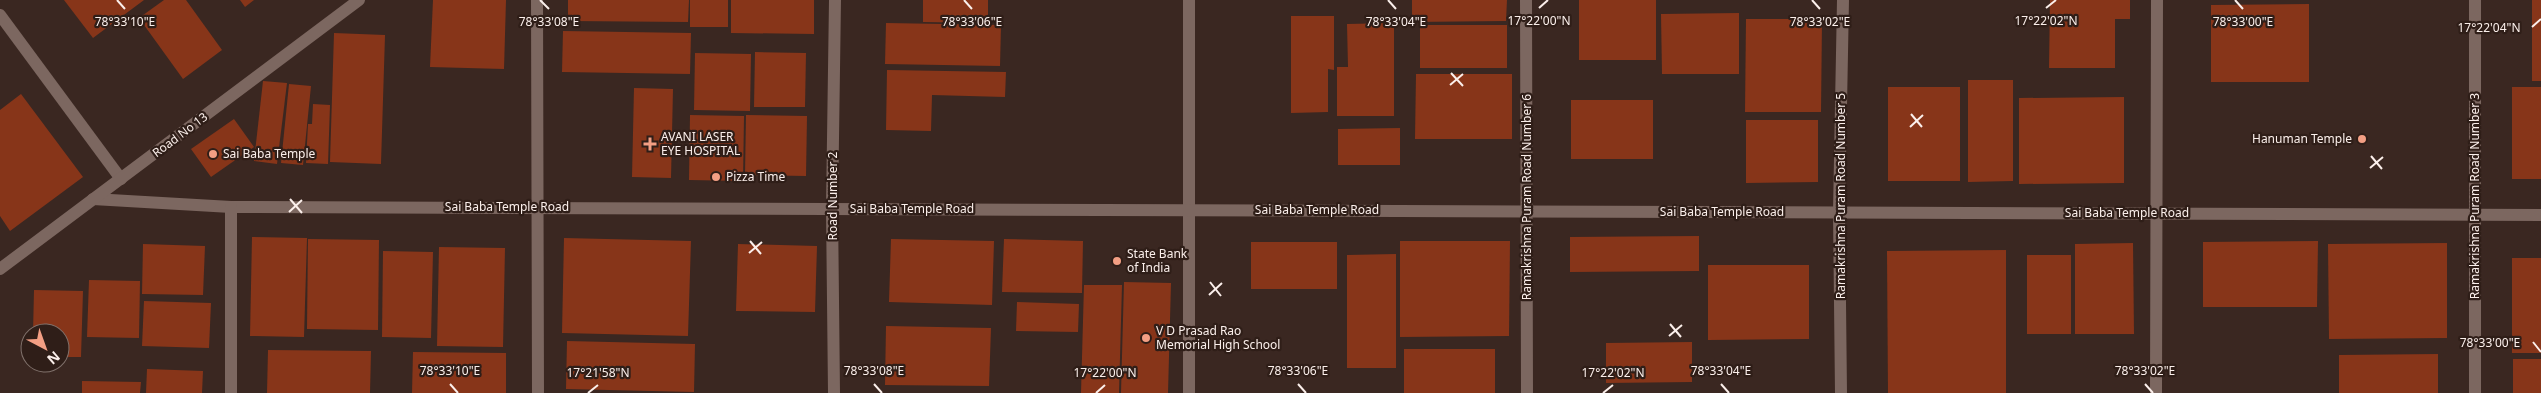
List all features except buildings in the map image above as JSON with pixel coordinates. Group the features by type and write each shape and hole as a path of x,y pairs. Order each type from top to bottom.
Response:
{"street":[{"name":"Road No 13","path":"0,269 359,0"},
{"path":"537,0 540,208 538,393"},
{"name":"Road Number 2","path":"834,393 832,208 835,0"},
{"path":"1189,0 1189,393"},
{"name":"Ramakrishna Puram Road Number 6","path":"1526,0 1527,393"},
{"name":"Ramakrishna Puram Road Number 5","path":"1841,393 1839,212 1843,0"},
{"path":"2156,0 2156,393"},
{"name":"Ramakrishna Puram Road Number 3","path":"2474,0 2475,393"},
{"path":"0,14 121,179"},
{"name":"Sai Baba Temple Road","path":"93,199 231,207 2541,214"},
{"path":"231,207 231,393"}],"place":[{"name":"Hanuman Temple","path":"2362,139"},
{"name":"AVANI LASER EYE HOSPITAL","path":"650,144"},
{"name":"Sai Baba Temple","path":"213,154"},
{"name":"Pizza Time","path":"716,177"},
{"name":"State Bank of India","path":"1117,261"},
{"name":"V D Prasad Rao Memorial High School","path":"1146,338"}]}
